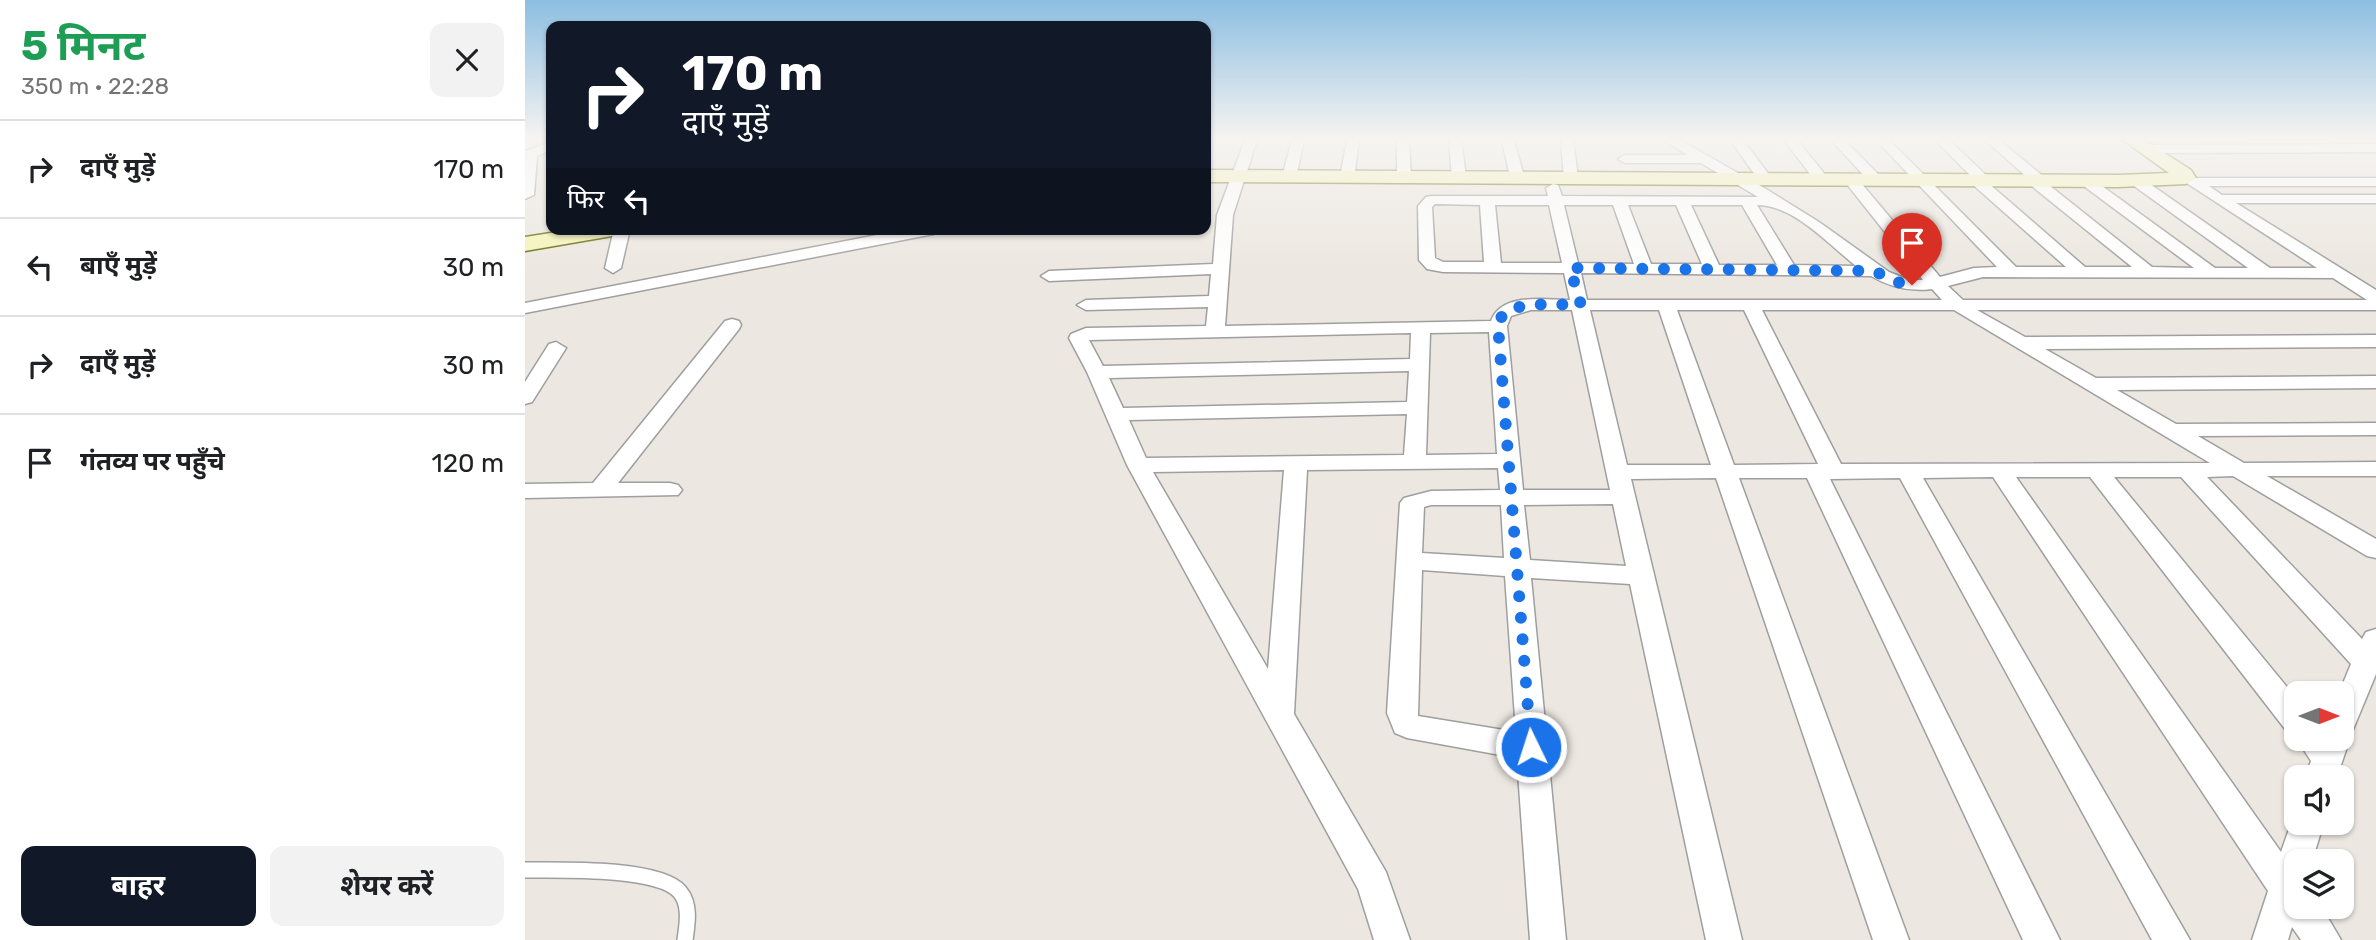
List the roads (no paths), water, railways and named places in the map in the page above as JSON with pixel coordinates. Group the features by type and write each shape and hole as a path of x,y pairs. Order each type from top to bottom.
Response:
{"street":[{"path":"527,184 527,195"},
{"path":"1215,332 1218,269 1225,215 1235,184"},
{"path":"1553,184 1619,201 1775,201"},
{"path":"1573,184 1487,199 1440,199 1427,202 1427,260 1433,265 1443,267 1874,271"},
{"path":"1747,184 1840,243 1874,271 1897,282 1912,285 1937,284 1972,273 2337,273"},
{"path":"1854,184 1937,284 1957,304 1981,321 2022,342 2376,550"},
{"path":"1926,184 2011,272"},
{"path":"1984,184 2082,273"},
{"path":"2041,184 2149,273"},
{"path":"2090,184 2212,273"},
{"path":"2140,184 2266,273"},
{"path":"2195,184 2373,296"},
{"path":"1559,185 1570,268 1581,305 1724,940"},
{"path":"1487,199 1493,267"},
{"path":"2219,199 2376,199"},
{"path":"1619,201 1645,270"},
{"path":"1682,201 1713,270"},
{"path":"1747,201 1789,271"},
{"path":"1211,216 1225,215"},
{"path":"525,244 582,235"},
{"path":"613,268 619,235"},
{"path":"525,308 903,235"},
{"path":"1049,276 1218,269"},
{"path":"1548,940 1498,326 1503,313 1514,307 1581,305 1957,304 2373,296"},
{"path":"1086,304 1216,301"},
{"path":"1751,304 1825,473 2042,940"},
{"path":"1666,305 1891,940"},
{"path":"600,490 732,325"},
{"path":"1392,940 1374,884 1138,465 1097,372 1078,338 1080,335 1498,326"},
{"path":"1415,460 1421,328"},
{"path":"2022,342 2376,341"},
{"path":"525,398 557,348"},
{"path":"1097,372 1419,365"},
{"path":"2094,384 2376,382"},
{"path":"1116,414 1417,408"},
{"path":"2172,430 2376,429"},
{"path":"1138,465 1510,461"},
{"path":"1279,716 1296,462"},
{"path":"2187,469 2371,650 2354,691"},
{"path":"1531,747 1418,729 1406,724 1402,713 1412,503 1431,498 1513,498 1723,472 2376,469"},
{"path":"2000,471 2284,884"},
{"path":"1908,472 2172,940"},
{"path":"2098,472 2284,705"},
{"path":"525,491 670,490"},
{"path":"1408,561 1641,576"},
{"path":"2270,940 2284,916"},
{"path":"2308,919 2323,940"}],"lane":[{"path":"525,870 652,876 678,889 688,908 685,940"}]}
